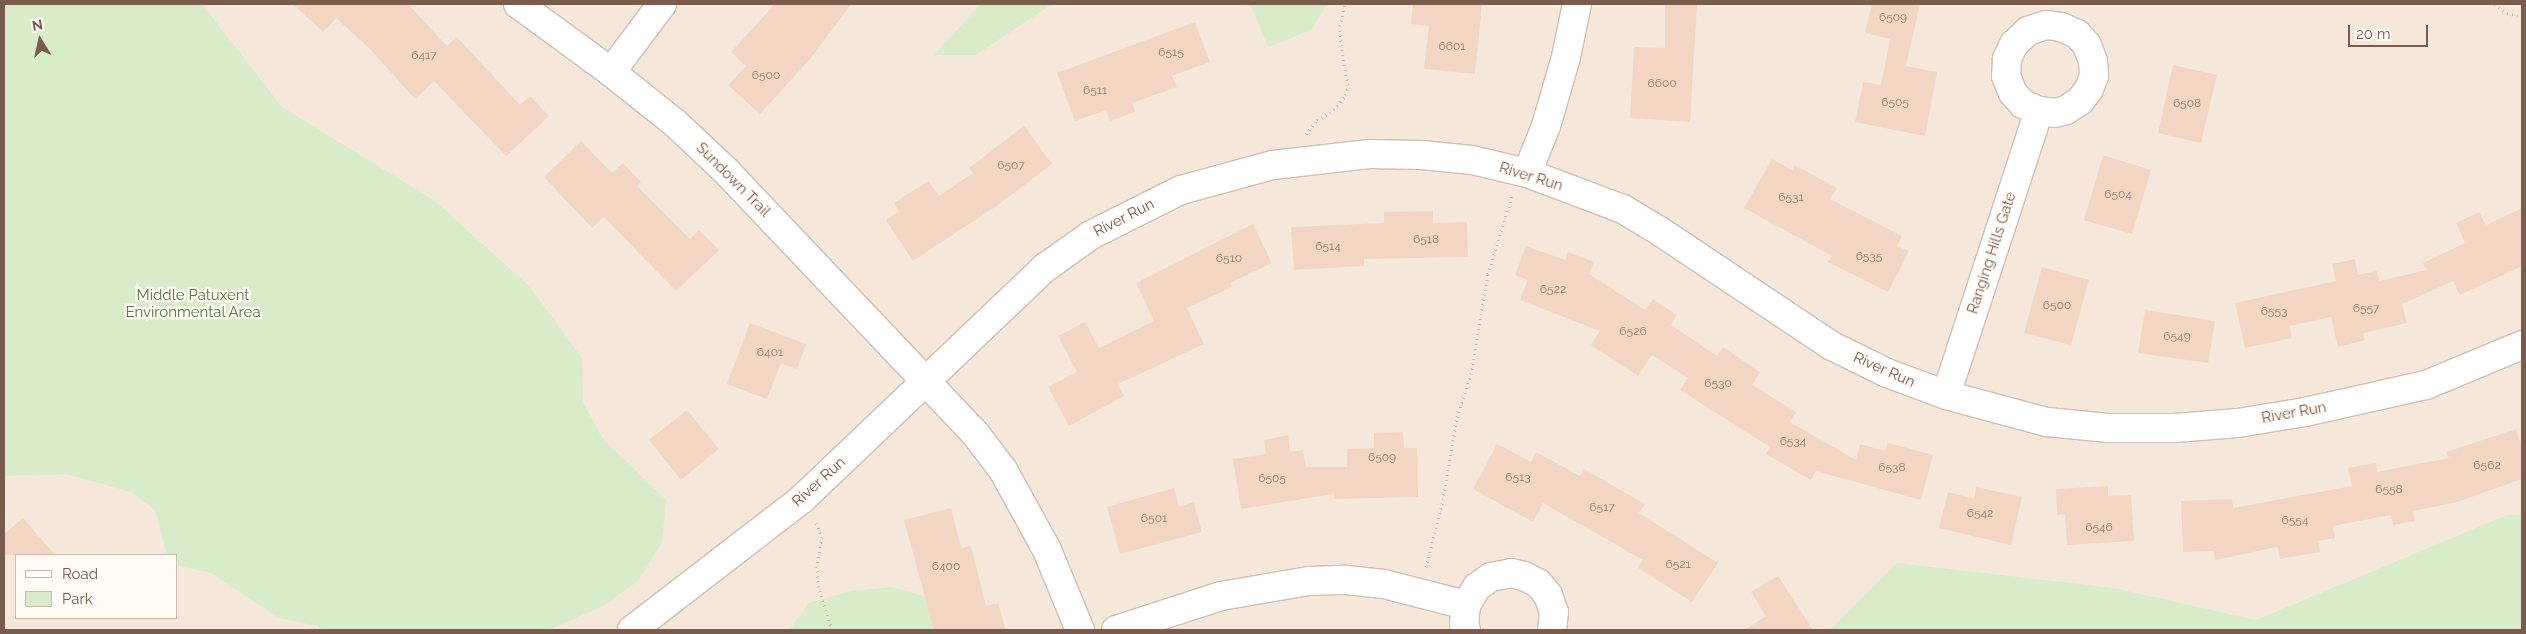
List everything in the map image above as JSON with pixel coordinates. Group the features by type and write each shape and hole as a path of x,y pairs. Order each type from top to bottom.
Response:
{"street":[{"name":"Sundown Trail","path":"518,4 611,72 675,123 727,172 974,432 1003,470 1047,550 1080,630"},
{"path":"611,72 662,4"},
{"path":"1523,172 1546,126 1566,57 1577,4"},
{"name":"Ranging Hills Gate","path":"1946,395 2039,111"},
{"name":"River Run","path":"632,630 802,499 1046,266 1091,235 1181,190 1273,165 1368,154 1422,155 1472,160 1523,172 1623,209 1661,232 1832,346 1887,373 1946,395 2047,422 2109,428 2174,428 2238,423 2305,412 2426,384 2522,345"},
{"path":"1116,630 1221,596 1301,582 1346,580 1384,584 1420,592 1466,617 1477,587 1491,577 1511,573 1524,576 1538,583 1548,595 1554,612 1552,630"}],"path":[{"path":"1307,160 1306,134 1317,120 1330,113 1346,96 1348,85 1340,36 1345,4"},
{"path":"2495,4 2507,13 2522,17"},
{"path":"1420,592 1443,500 1457,417 1471,374 1488,274 1523,172"},
{"path":"802,499 822,537 818,566 818,586 832,630"}],"shaded area":[{"path":"160,4 2522,4 2522,582 2264,630 367,630"},
{"path":"4,400 322,630 4,630"}],"green space":[{"name":"Middle Patuxent Environmental Area","path":"4,4 202,4 282,107 435,201 530,287 582,358 583,402 602,438 666,500 662,543 638,581 603,606 549,630 322,630 317,626 279,618 211,573 178,565 178,554 167,554 155,510 131,492 66,474 4,476"},
{"path":"981,4 1052,4 976,55 934,55"},
{"path":"1245,4 1327,4 1311,30 1268,47 1252,8"},
{"path":"2507,515 2522,515 2522,630 1830,630 1897,563 2114,588 2256,620"},
{"path":"892,587 934,599 936,630 789,630 809,603 851,591"}],"building":[{"path":"293,4 408,4 447,46 457,37 520,105 530,96 549,116 506,156 434,81 415,99 369,48 336,18 323,32"},
{"path":"775,4 851,4 811,58 760,114 728,85 746,66 731,52"},
{"path":"1413,4 1482,4 1475,74 1424,69 1429,26 1411,24"},
{"path":"1665,4 1697,4 1690,122 1630,118 1634,47 1665,48"},
{"path":"1872,4 1920,4 1906,66 1937,72 1925,136 1855,122 1863,82 1881,85 1890,39 1865,33"},
{"path":"1195,22 1210,62 1172,76 1177,87 1132,103 1135,112 1110,121 1106,110 1075,121 1057,73"},
{"path":"2173,65 2217,75 2201,143 2158,133"},
{"path":"1024,126 1052,164 998,205 913,261 886,220 899,211 894,203 928,181 939,196 973,173 969,168"},
{"path":"581,141 612,173 623,163 641,182 637,186 690,239 699,230 719,250 676,291 604,217 592,228 544,177"},
{"path":"2103,155 2151,170 2132,234 2084,220"},
{"path":"1772,159 1792,170 1795,165 1837,188 1830,199 1902,236 1897,246 1909,251 1888,292 1828,262 1832,256 1744,208"},
{"path":"2522,208 2522,266 2460,295 2453,281 2402,304 2407,323 2363,333 2365,340 2338,347 2331,317 2289,326 2292,338 2245,348 2235,303 2336,281 2332,264 2355,259 2358,275 2377,271 2379,281 2427,270 2423,263 2465,243 2456,223 2479,212 2486,225"},
{"path":"1433,211 1433,223 1467,222 1468,257 1364,259 1364,266 1294,270 1291,227 1384,223 1384,212"},
{"path":"1253,224 1272,263 1230,283 1232,287 1187,308 1204,344 1118,384 1124,396 1069,426 1048,387 1077,372 1058,336 1085,322 1099,348 1154,321 1136,283"},
{"path":"1526,246 1565,260 1568,252 1594,262 1589,274 1645,310 1653,299 1677,315 1671,325 1717,356 1723,347 1760,372 1752,385 1796,412 1790,422 1856,460 1860,444 1885,451 1888,443 1933,455 1921,500 1816,471 1811,480 1766,454 1770,447 1680,390 1688,378 1652,355 1638,376 1591,345 1600,331 1520,300 1528,280 1515,275"},
{"path":"2042,267 2089,280 2071,345 2024,333"},
{"path":"2145,310 2215,321 2208,363 2138,353"},
{"path":"750,323 806,344 797,369 781,363 767,399 727,384"},
{"path":"687,410 719,449 681,480 649,440"},
{"path":"2516,429 2522,448 2522,479 2457,502 2413,511 2415,521 2393,525 2391,515 2333,526 2335,538 2318,541 2320,552 2280,559 2277,547 2215,560 2214,551 2183,552 2181,501 2232,499 2233,508 2352,486 2348,468 2376,463 2377,472 2449,458 2446,452"},
{"path":"1403,432 1404,448 1417,448 1418,497 1334,499 1334,494 1241,509 1233,459 1266,454 1264,440 1288,435 1290,452 1303,450 1306,467 1347,467 1347,449 1374,448 1374,433"},
{"path":"1497,444 1531,462 1536,452 1580,476 1584,469 1645,504 1639,513 1718,563 1692,602 1638,568 1643,560 1543,503 1533,522 1473,489"},
{"path":"2108,486 2108,496 2131,495 2134,541 2067,545 2065,514 2057,515 2056,489"},
{"path":"1976,487 2022,497 2011,545 1939,528 1948,492 1974,499"},
{"path":"1174,488 1179,507 1194,502 1202,532 1120,554 1107,507"},
{"path":"951,508 961,548 971,546 986,606 998,603 1006,630 934,630 904,520"},
{"path":"23,518 54,554 4,555 4,534"},
{"path":"1778,576 1813,630 1744,630 1766,616 1751,592"}]}
